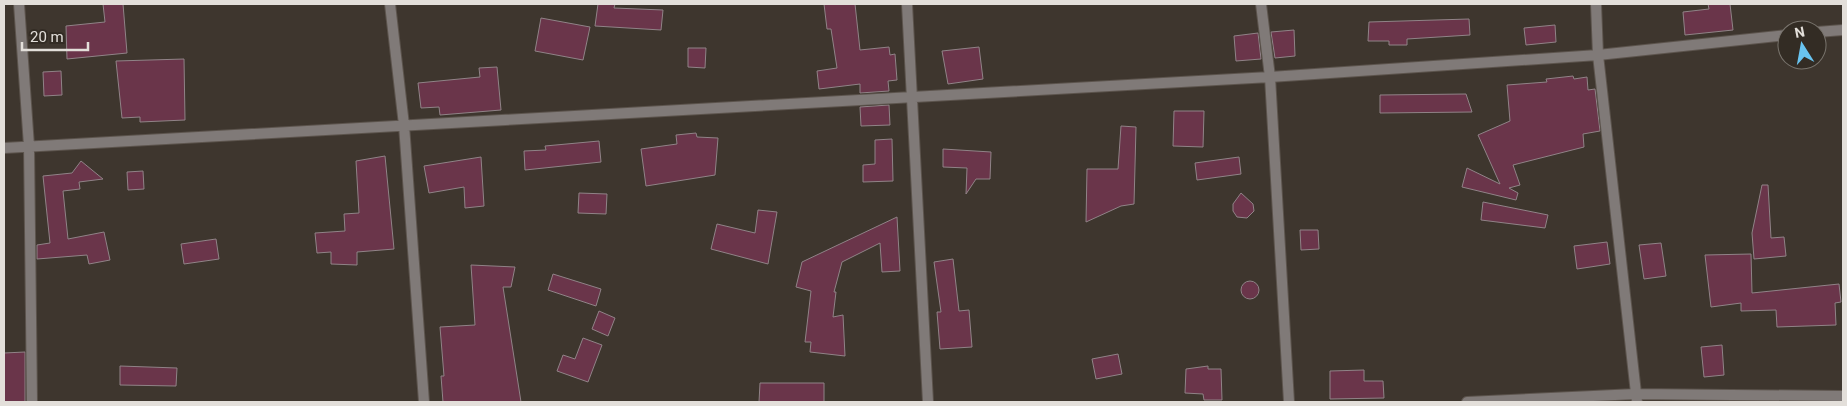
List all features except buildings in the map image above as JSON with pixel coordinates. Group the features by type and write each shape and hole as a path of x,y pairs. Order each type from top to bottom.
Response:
{"street":[{"path":"19,4 29,146 32,402"},
{"path":"390,4 404,125 424,402"},
{"path":"907,4 928,402"},
{"path":"1260,4 1270,77 1289,402"},
{"path":"1596,4 1598,55 1637,398"},
{"path":"1827,31 1843,30"},
{"path":"4,148 1270,77 1598,55 1777,36"},
{"path":"1467,402 1843,396"}]}
